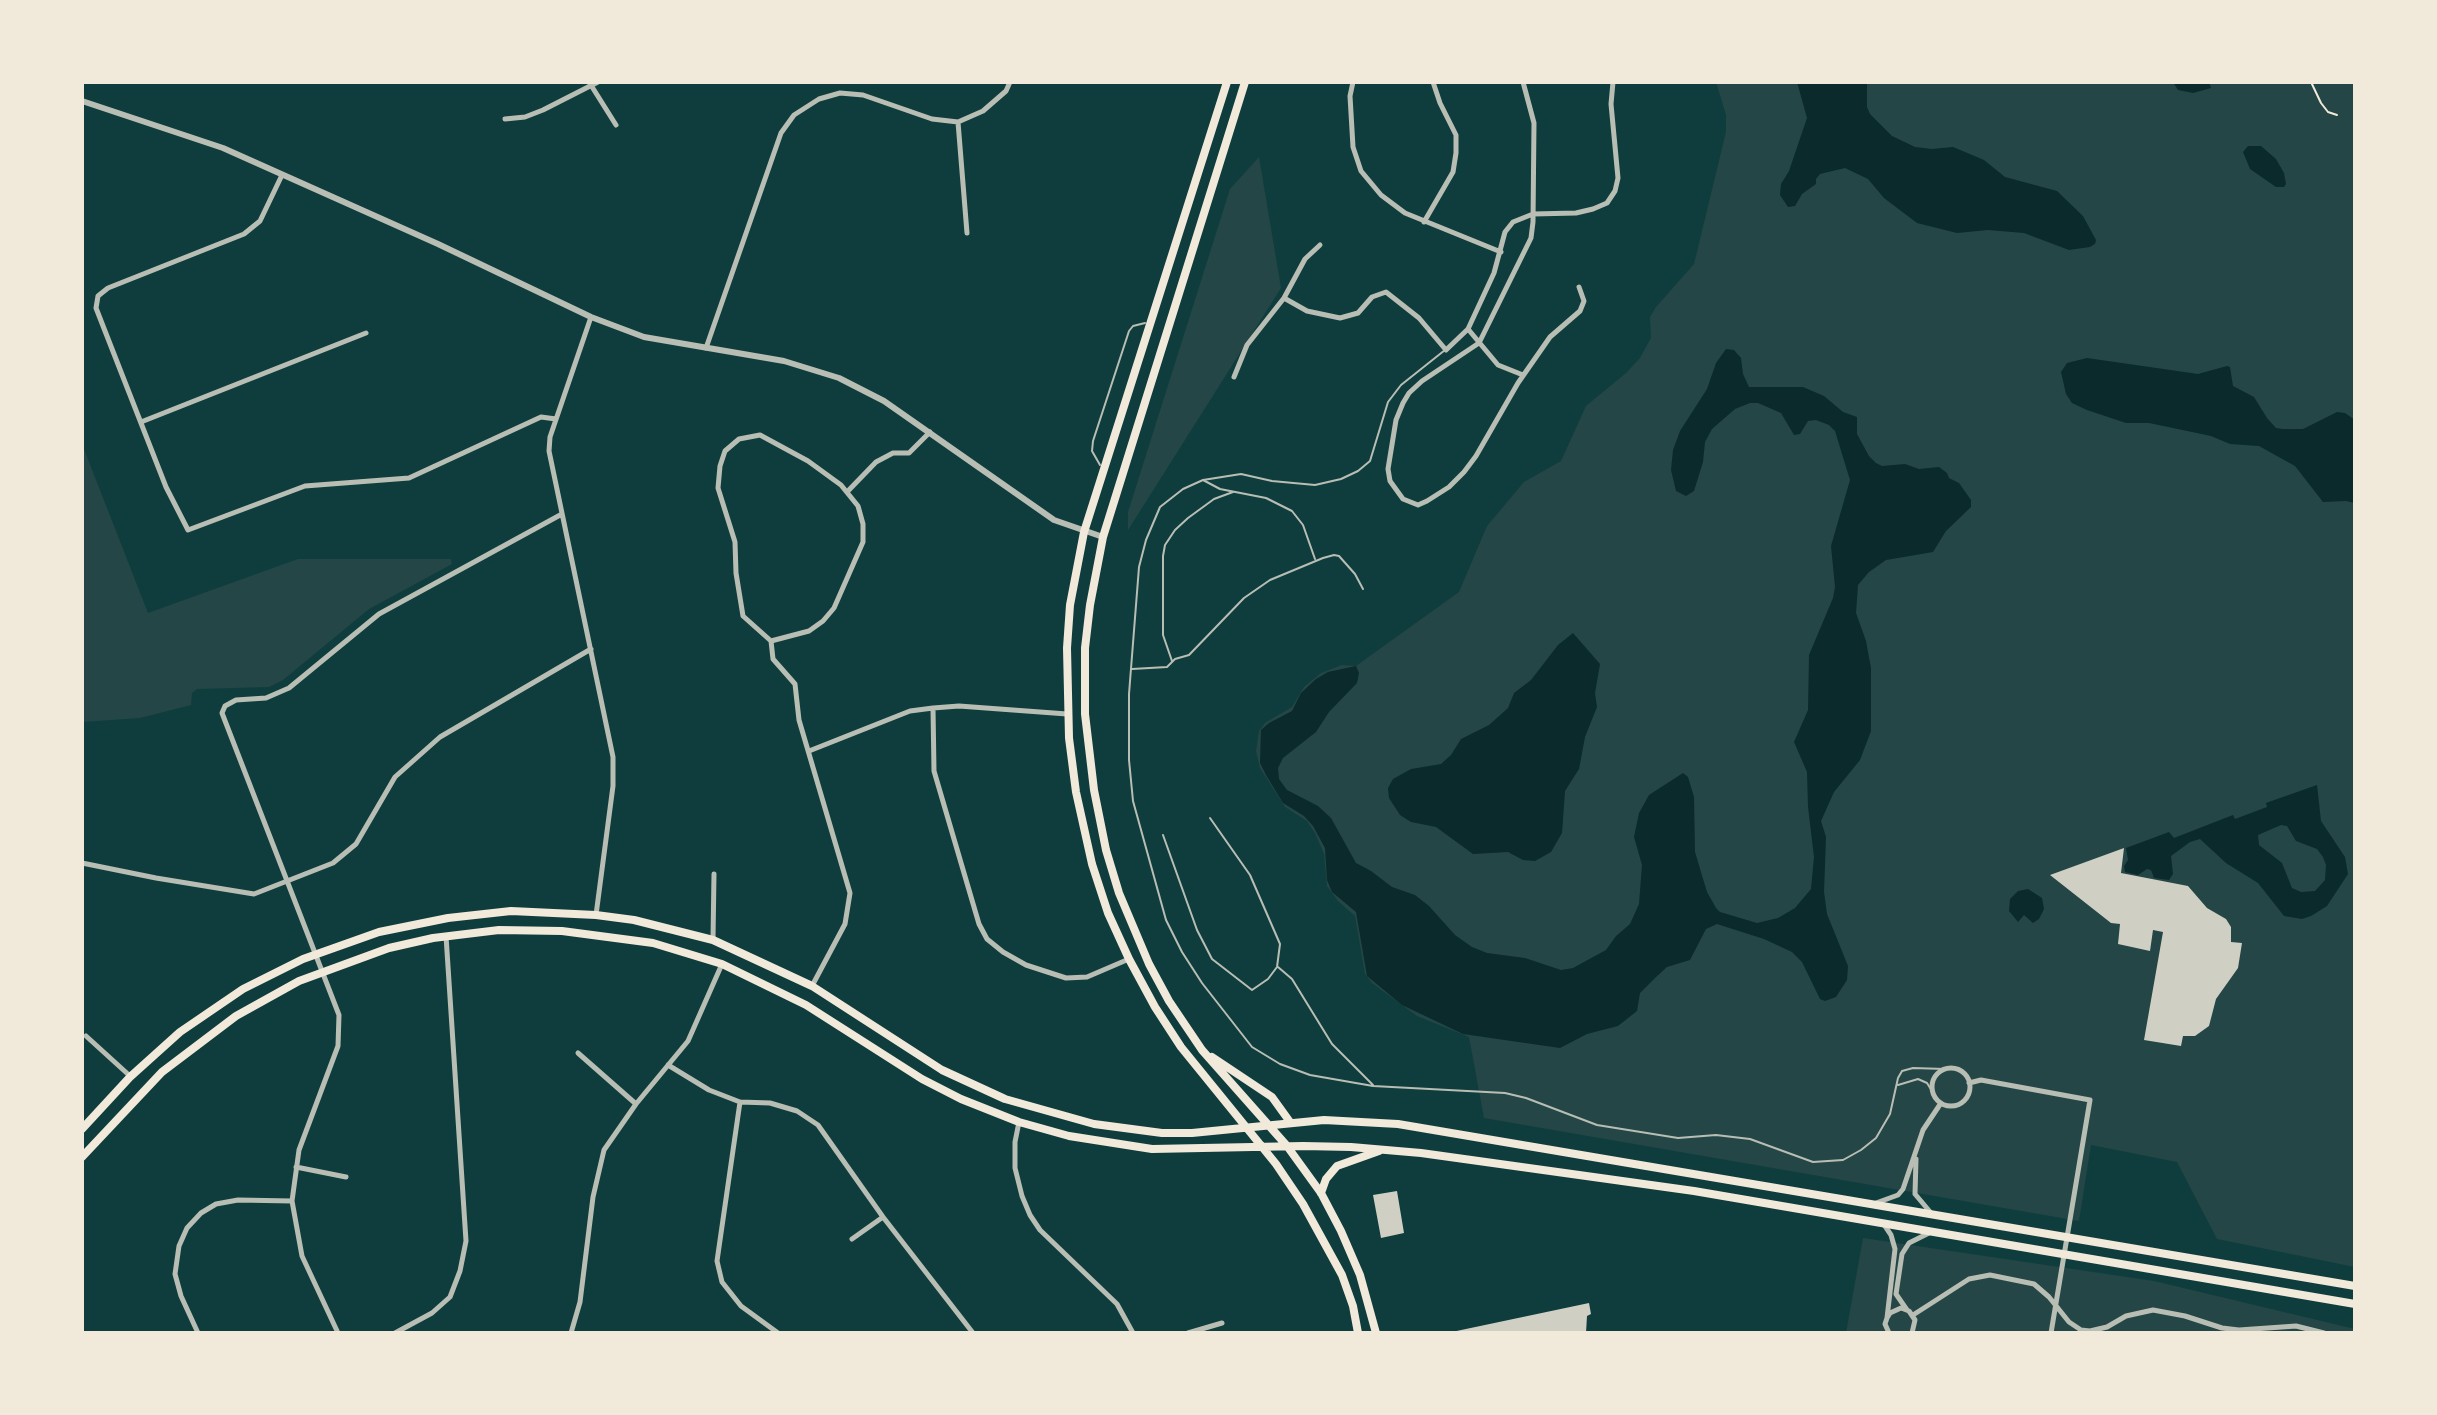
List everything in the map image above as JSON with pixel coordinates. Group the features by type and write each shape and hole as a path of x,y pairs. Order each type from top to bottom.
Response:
{"main road":[{"path":"1227,82 1084,532 1070,605 1067,714 1076,792 1092,864 1108,913 1129,959 1181,1047 1295,1191 1330,1249 1353,1306 1358,1333"},
{"path":"1245,82 1103,537 1090,605 1085,661 1085,714 1100,825 1111,870 1135,935 1169,1001 1202,1050 1287,1146 1321,1193 1360,1275 1376,1333"},
{"path":"82,1129 130,1077 168,1042 208,1012 254,983 316,954 379,932 448,918 511,911 596,915 634,920 713,940 812,986 942,1070 985,1091 1033,1109 1094,1124 1162,1133 1213,1132 1290,1122 1355,1120 1398,1124 2355,1286"},
{"path":"82,1157 140,1092 201,1041 253,1005 323,970 389,948 446,936 531,930 588,933 661,945 722,964 806,1005 940,1089 1019,1122 1081,1139 1152,1149 1261,1146 1383,1149 1694,1191 2355,1304"},
{"path":"1202,1050 1272,1097 1290,1122"},
{"path":"1321,1193 1326,1179 1337,1166 1383,1149"}],"street":[{"path":"706,349 781,133 794,115 819,99 840,93 863,95 932,119 958,122 983,111 1006,91 1010,82"},
{"path":"1353,82 1350,96 1353,147 1361,171 1381,195 1405,213 1501,252"},
{"path":"1424,222 1453,172 1456,153 1456,135 1433,82"},
{"path":"1523,82 1534,123 1531,238 1479,343 1422,381 1403,403 1396,420 1388,469 1390,481 1403,499 1418,505 1440,494 1457,479 1476,456 1523,375 1550,337 1580,311 1584,301 1579,287"},
{"path":"1284,298 1307,311 1340,318 1358,313 1372,297 1386,292 1419,318 1446,350 1468,329 1494,273 1505,232 1513,222 1533,214 1576,213 1593,209 1607,203 1615,191 1618,178 1611,104 1613,82"},
{"path":"505,119 525,117 593,83 616,125"},
{"path":"82,101 223,148 438,244 591,317 644,337 820,370 884,401 1063,525 1103,537"},
{"path":"958,122 967,233"},
{"path":"282,175 260,221 244,234 108,288 98,296 96,308 166,487 188,530 305,486 409,478 531,421 541,417 556,419"},
{"path":"1234,377 1247,345 1284,298 1305,259 1320,245"},
{"path":"591,317 550,437 549,451 615,771 596,915"},
{"path":"1468,329 1498,365 1523,375"},
{"path":"141,422 366,333"},
{"path":"847,492 876,462 893,453 909,453 930,432"},
{"path":"771,641 809,631 834,608 863,542 863,524 858,506 841,485 808,461 760,435 739,439 725,451 718,488 735,542 743,616 771,641 773,659 795,684 799,720 850,893 845,924 812,986"},
{"path":"338,1333 302,1256 292,1201 299,1150 333,1061 340,1033 337,1005 222,713 225,706 236,700 266,698 289,688 379,614 562,514"},
{"path":"82,863 254,894 333,863 349,852 369,824 395,777 440,737 591,649"},
{"path":"809,751 910,711 959,706 1067,714"},
{"path":"933,708 934,771 979,924 987,939 1026,965 1066,978 1087,977 1129,959"},
{"path":"713,940 714,874"},
{"path":"395,1333 432,1313 450,1297 460,1271 466,1241 446,936"},
{"path":"571,1333 584,1284 597,1171 604,1150 636,1104 688,1041 722,964"},
{"path":"86,1036 130,1077"},
{"path":"578,1053 636,1104"},
{"path":"668,1065 709,1090 740,1102 770,1103 797,1111 818,1125 883,1217 973,1333"},
{"path":"1945,1069 1960,1070 1969,1083 1968,1094 1961,1102 1949,1106 1941,1103 1932,1091 1935,1077 1945,1069"},
{"path":"1969,1083 1986,1081 2090,1100 2049,1333"},
{"path":"740,1102 717,1261 722,1282 741,1306 778,1333"},
{"path":"1876,1203 1898,1195 1903,1189 1923,1130 1941,1103"},
{"path":"1019,1122 1015,1168 1030,1215 1040,1230 1117,1304 1133,1333"},
{"path":"1916,1146 1914,1189 1919,1201 1931,1213"},
{"path":"296,1167 346,1177"},
{"path":"198,1333 181,1296 175,1274 179,1246 187,1228 207,1209 227,1202 292,1201"},
{"path":"852,1239 883,1217"},
{"path":"1883,1223 1895,1249 1886,1333"},
{"path":"1912,1333 1916,1326 1913,1315 1896,1294 1902,1254 1915,1238 1933,1232"},
{"path":"1913,1315 1969,1279 1990,1275 2034,1284 2069,1322 2081,1330 2107,1327 2126,1316 2153,1310 2222,1328 2239,1330 2296,1326 2324,1333"},
{"path":"1886,1321 1895,1310 1907,1310"},
{"path":"1188,1333 1222,1323"}],"lane":[{"path":"1104,469 1095,458 1093,441 1129,331 1133,326 1150,323"},
{"path":"1446,350 1401,385 1388,402 1370,461 1358,471 1315,485 1241,474 1203,480 1183,489 1160,507 1143,548 1129,694 1133,801 1166,920 1202,983 1252,1047 1280,1064 1310,1075 1373,1086 1505,1093 1597,1125 1678,1138 1716,1135 1750,1139 1799,1159 1819,1163 1843,1160 1872,1142 1888,1119 1899,1075 1906,1069 1945,1069"},
{"path":"1203,480 1220,489 1266,498 1292,511 1303,525 1316,560"},
{"path":"1172,662 1163,635 1165,545 1178,526 1196,511 1214,499 1233,492"},
{"path":"1132,669 1167,667 1196,649 1229,611 1263,585 1316,560 1339,556 1363,589"},
{"path":"1163,835 1197,930 1215,963 1252,990 1268,979 1277,967 1280,944 1259,891 1235,850 1210,818"},
{"path":"1277,967 1295,983 1332,1044 1373,1086"},
{"path":"1895,1089 1915,1078 1927,1083 1932,1091"}],"path":[{"path":"2311,82 2328,112 2337,115"}],"shaded area":[{"path":"1716,82 2355,82 2355,1267 2217,1239 2177,1162 2091,1145 2079,1221 1484,1118 1469,1037 1417,1016 1372,983 1365,974 1355,916 1327,886 1324,854 1315,833 1307,821 1285,807 1260,768 1256,751 1259,731 1265,723 1292,707 1304,687 1321,673 1342,665 1356,666 1459,592 1487,526 1524,482 1561,461 1586,406 1640,358 1651,338 1650,317 1694,264 1726,132 1726,115"},
{"path":"1797,82 1867,82 1870,114 1892,136 1915,147 1953,147 1984,160 2005,177 2057,191 2083,216 2096,240 2095,244 2069,250 2024,233 1988,230 1957,233 1917,223 1884,198 1868,179 1845,168 1820,174 1816,184 1802,194 1795,206 1788,207 1780,195 1781,184 1789,171 1807,118"},
{"path":"2173,82 2209,82 2211,88 2193,93 2178,90"},
{"path":"2248,146 2261,146 2276,159 2284,173 2284,187 2276,187 2250,169 2243,152"},
{"path":"1259,157 1281,288 1128,530 1128,512 1230,189"},
{"path":"1726,349 1734,350 1741,358 1749,387 1803,387 1824,396 1843,412 1857,417 1857,434 1876,463 1882,466 1905,464 1919,469 1939,467 1959,483 1971,500 1971,507 1946,531 1933,552 1886,560 1858,585 1856,613 1871,668 1871,731 1860,760 1834,792 1821,821 1826,837 1824,892 1827,914 1848,966 1847,980 1836,997 1825,1001 1820,999 1802,962 1792,952 1717,924 1706,929 1690,960 1667,967 1640,993 1637,1011 1618,1026 1587,1034 1560,1048 1463,1034 1402,1005 1367,976 1356,912 1332,892 1327,880 1325,848 1313,826 1304,816 1283,803 1266,775 1260,763 1261,730 1292,711 1301,693 1316,679 1328,672 1356,666 1359,673 1357,683 1329,712 1316,732 1283,758 1278,768 1279,779 1287,790 1318,806 1331,818 1356,863 1392,887 1415,895 1455,935 1487,953 1525,958 1561,970 1573,968 1606,950 1630,924 1639,904 1642,865 1634,837 1639,813 1649,795 1683,773 1688,777 1694,797 1695,852 1707,892 1716,908 1757,923 1778,918 1795,908 1811,889 1814,857 1807,772 1794,742 1808,710 1809,655 1833,598 1835,587 1831,546 1850,480 1835,431 1829,425 1816,420 1808,421 1800,434 1794,435 1781,413 1758,403 1750,403 1735,409 1712,429 1705,442 1703,462 1694,491 1686,496 1676,491 1671,470 1673,450 1680,431 1707,389 1716,363"},
{"path":"2087,358 2198,374 2230,367 2233,386 2254,397 2276,428 2303,429 2337,412 2345,413 2355,420 2355,503 2323,502 2295,466 2259,446 2230,444 2211,436 2149,423 2126,423 2072,403 2066,394 2061,372 2067,363"},
{"path":"82,444 148,613 298,559 451,559 452,564 369,609 283,680 269,687 197,689 192,693 191,705 140,718 82,722"},
{"path":"1573,633 1600,664 1595,693 1597,707 1585,737 1579,769 1565,791 1562,833 1551,852 1535,861 1523,860 1508,852 1473,854 1436,827 1411,822 1400,815 1389,798 1388,788 1393,779 1411,769 1441,764 1461,739 1489,725 1508,708 1514,693 1531,680 1558,645"},
{"path":"2317,785 2321,821 2345,857 2348,874 2327,906 2311,916 2302,919 2284,916 2258,883 2226,863 2200,839 2190,842 2171,856 2173,874 2169,880 2154,878 2151,870 2147,869 2138,875 2125,872 2124,866 2128,860 2126,848 2169,832 2174,838 2233,815 2235,819 2267,807 2266,803","holes":["2281,825 2287,826 2296,841 2317,849 2323,857 2325,880 2315,891 2301,892 2292,888 2282,863 2259,845 2258,835"]},
{"path":"2028,889 2042,898 2044,909 2033,923 2024,915 2018,922 2009,911 2010,899 2018,891"},
{"path":"1863,1238 2154,1281 2355,1329 2355,1333 1846,1333"}],"building":[{"path":"2124,848 2121,873 2188,886 2207,908 2226,919 2231,927 2231,942 2242,943 2238,968 2216,999 2209,1026 2195,1036 2183,1036 2181,1046 2144,1040 2163,932 2153,930 2150,951 2118,944 2120,924 2111,923 2050,875"},
{"path":"1397,1191 1404,1233 1381,1238 1373,1195"},
{"path":"1589,1303 1591,1314 1587,1316 1586,1333 1447,1333"}]}
